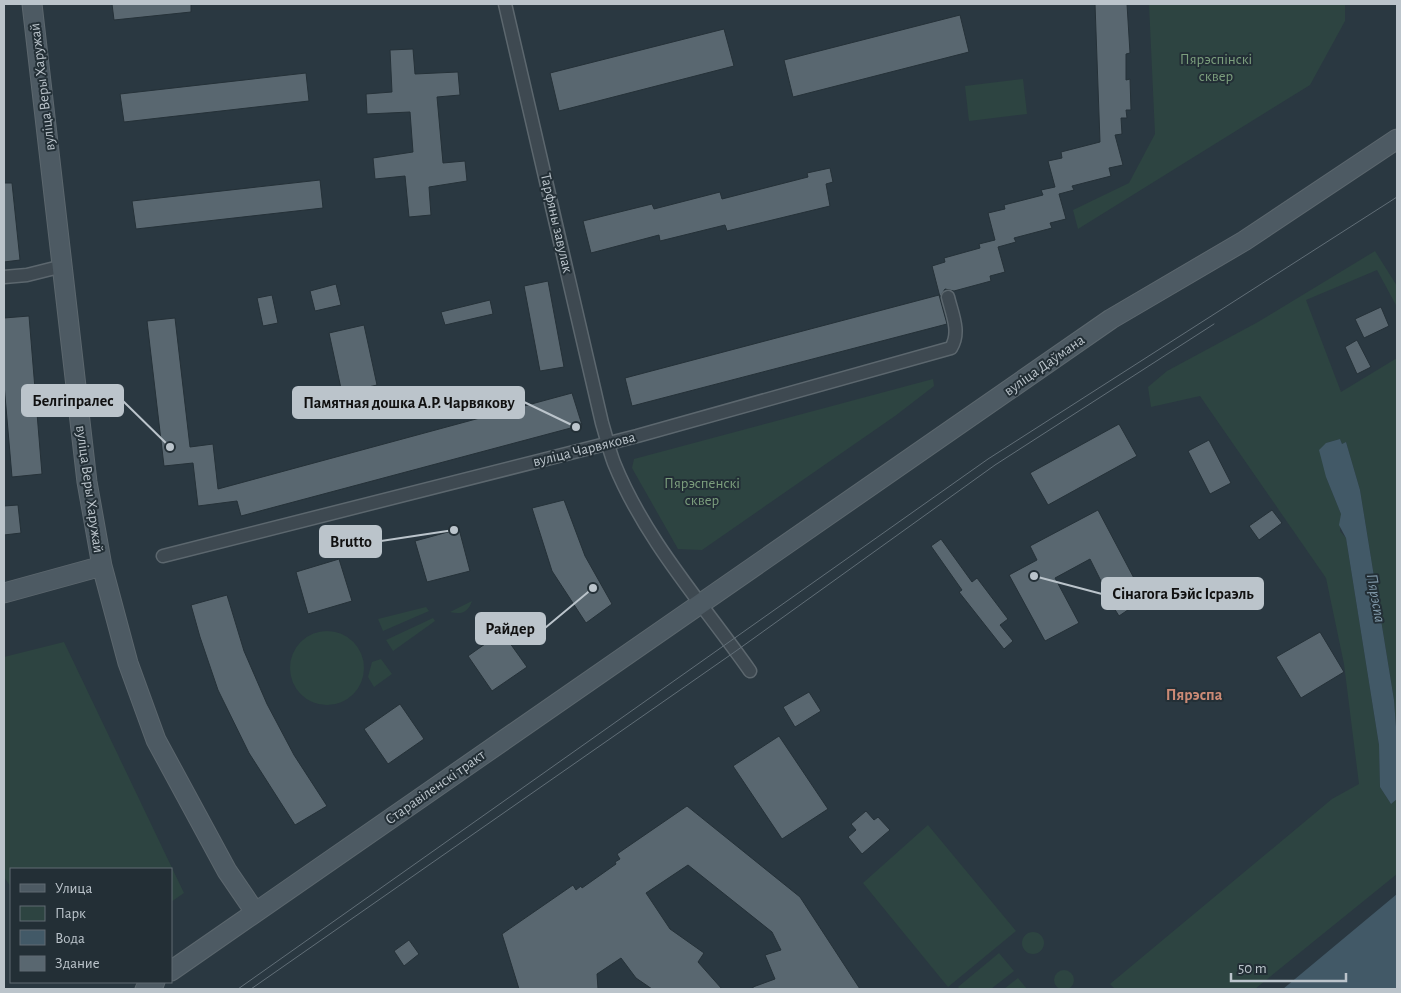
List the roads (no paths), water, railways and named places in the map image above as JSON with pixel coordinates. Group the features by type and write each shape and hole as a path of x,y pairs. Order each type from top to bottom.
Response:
{"main road":[{"name":"вуліца Веры Харужай","path":"32,4 87,482 102,566 128,663 156,740 227,871 254,912"},
{"name":"вуліца Даўмана","path":"700,604 1111,319 1244,241 1397,139"},
{"path":"4,593 102,566"},
{"name":"Старавіленскі тракт","path":"172,970 700,604"}],"street":[{"name":"Тарфяны завулак","path":"505,4 614,463 647,525 700,604 750,671"},
{"path":"4,277 27,276 63,266"},
{"name":"вуліца Чарвякова","path":"163,556 637,436 951,348 956,340 957,329 948,297"}],"water":[{"path":"1340,439 1342,444 1346,442 1360,490 1394,700 1397,740 1397,799 1391,804 1380,787 1379,745 1346,538 1339,525 1341,514 1326,477 1319,450 1326,443"},
{"path":"1397,894 1397,989 1283,989"}],"tram line":[{"path":"238,989 988,459 1397,197"},
{"path":"251,989 736,651 995,465 1214,324"}],"place":[{"name":"Памятная дошка А.Р. Чарвякову","path":"576,427"},
{"name":"Белгіпралес","path":"170,447"},
{"name":"Brutto","path":"454,530"},
{"name":"Сінагога Бэйс Ісраэль","path":"1034,576"},
{"name":"Райдер","path":"593,588"}],"district":[{"name":"Пярэспа","path":"1194,694"}],"park label":[{"name":"Пярэспінскі сквер","path":"1216,68"},
{"name":"Пярэспенскі сквер","path":"702,492"}]}
